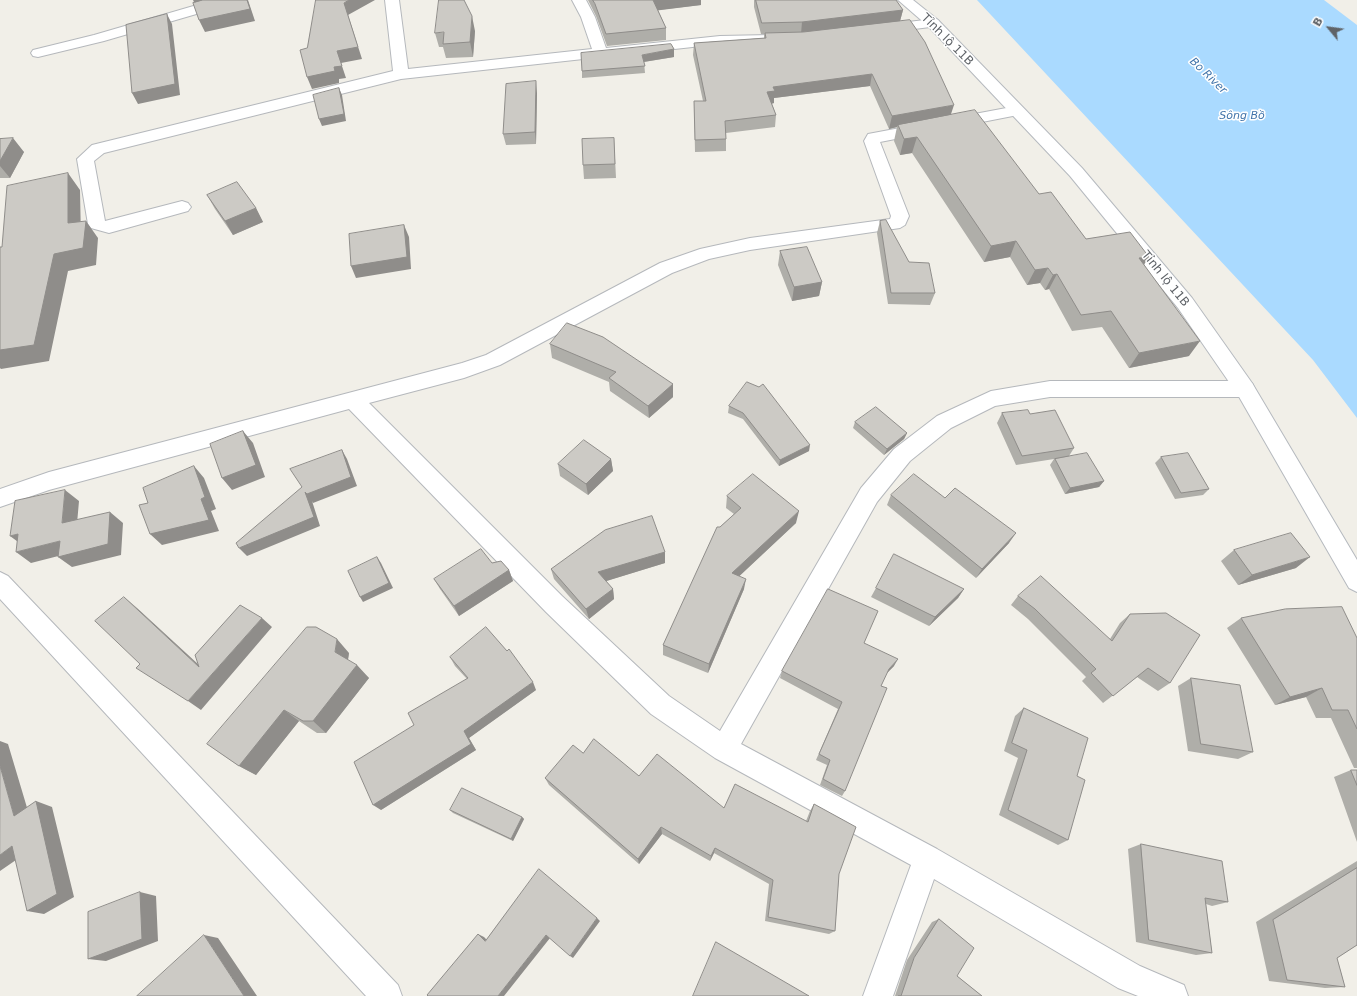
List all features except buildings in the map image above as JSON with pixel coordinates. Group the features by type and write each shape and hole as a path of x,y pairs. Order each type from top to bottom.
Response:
{"street":[{"path":"38,53 99,38 229,0"},
{"path":"392,0 401,74"},
{"path":"579,0 588,17 600,52"},
{"name":"Tỉnh lộ 11B","path":"905,0 932,23 1016,112 1076,172 1185,303 1244,388 1357,581"},
{"path":"871,30 932,23"},
{"path":"182,207 109,227 100,226 97,224 85,159 92,152 98,149 401,74 720,40 786,39"},
{"path":"0,498 49,481 464,370 493,360 666,268 706,253 750,244 894,224 899,221 900,216 872,141 874,138 1016,112"},
{"path":"724,749 869,495 902,455 944,422 991,399 1050,389 1244,388"},
{"path":"352,400 554,604 660,705 724,749 927,860 1129,977 1173,996"},
{"path":"0,583 387,996"},
{"path":"878,996 927,860"}],"water":[{"name":"Sông Bồ","path":"977,0 1324,0 1357,25 1357,418 1313,360"}],"water label":[{"name":"Bo River","path":"1208,76"}]}
